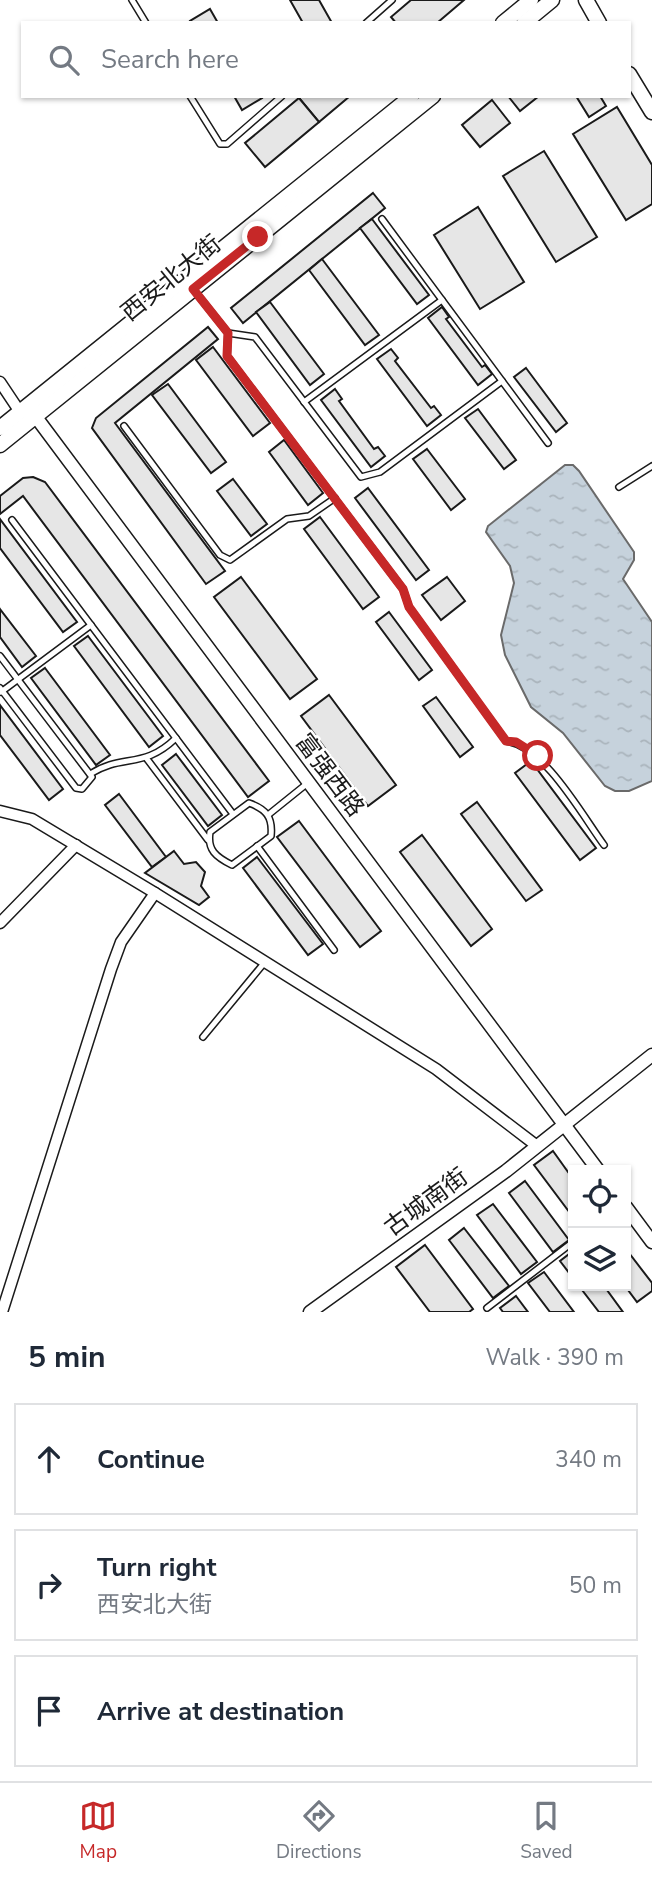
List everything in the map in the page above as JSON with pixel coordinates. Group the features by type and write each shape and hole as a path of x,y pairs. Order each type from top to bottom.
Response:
{"main road":[{"path":"505,21 531,0"},
{"path":"526,21 552,0"},
{"path":"586,0 598,21"},
{"path":"631,77 652,112"},
{"name":"西安北大街","path":"28,411 410,98"},
{"name":"西安北大街","path":"28,411 193,289 430,98"},
{"path":"0,428 28,411"},
{"path":"0,445 28,411"}],"street":[{"path":"0,382 28,411"},
{"name":"富强西路","path":"28,411 594,1165"},
{"path":"0,811 32,819 155,893 436,1069 537,1146"},
{"path":"0,923 76,845"},
{"path":"2,1312 111,969 121,942 155,893"},
{"name":"古城南街","path":"310,1312 537,1146 652,1055"},
{"path":"631,1214 652,1242"}],"lane":[{"path":"132,0 145,21"},
{"path":"371,21 392,0"},
{"path":"191,98 220,144 227,144 280,98"},
{"path":"382,219 548,443"},
{"path":"193,289 228,333 227,356 403,589 409,607 506,741 516,742 538,756 604,845"},
{"path":"304,402 442,300"},
{"path":"228,333 255,337 361,477 366,478 380,472 502,381"},
{"path":"124,426 220,555 230,560 287,519 309,516 335,498"},
{"path":"619,487 652,466"},
{"path":"12,520 233,814"},
{"path":"0,656 18,680 90,774 88,786 76,788 1,691 18,680 91,625"},
{"path":"90,774 122,761 147,759 162,751 176,738"},
{"path":"147,759 208,841 214,854 232,865 271,835 272,822 260,807 249,803 210,832 208,841"},
{"path":"268,815 309,782"},
{"path":"257,846 334,950"},
{"path":"203,1037 265,962"},
{"path":"487,1308 568,1246"}],"water":[{"path":"565,465 573,465 579,471 634,552 634,560 623,579 652,622 652,781 629,791 615,791 605,786 563,733 531,707 505,655 501,635 514,583 510,566 486,532 488,526"}],"building":[{"path":"290,0 319,0 331,21 302,21"},
{"path":"411,0 464,0 439,21 394,21 391,17"},
{"path":"210,9 217,21 190,21"},
{"path":"235,98 262,98 242,110"},
{"path":"299,98 348,98 319,122"},
{"path":"299,98 319,122 265,167 245,143"},
{"path":"510,98 536,98 520,111"},
{"path":"577,98 601,98 606,106 589,117"},
{"path":"492,100 510,123 480,147 462,125"},
{"path":"617,107 652,165 652,204 626,220 573,134"},
{"path":"544,151 597,237 556,262 503,176"},
{"path":"373,193 385,208 243,323 231,308"},
{"path":"478,207 524,282 480,309 434,235"},
{"path":"372,219 429,295 417,304 360,228"},
{"path":"322,259 379,335 365,345 309,270"},
{"path":"270,302 324,374 310,385 256,312"},
{"path":"442,307 449,317 446,319 482,367 485,365 492,374 478,385 428,318"},
{"path":"208,327 218,339 115,423 225,571 206,584 92,428 96,418"},
{"path":"213,347 270,423 253,436 196,360"},
{"path":"391,349 398,358 395,361 431,408 434,406 441,415 427,426 377,359"},
{"path":"526,368 567,423 556,432 514,377"},
{"path":"168,384 226,462 211,473 152,395"},
{"path":"335,389 342,399 339,401 374,449 378,447 385,456 371,467 321,400"},
{"path":"478,409 516,460 504,469 465,418"},
{"path":"284,440 323,493 308,505 269,452"},
{"path":"427,449 465,499 451,510 413,459"},
{"path":"33,477 45,482 269,781 248,797 23,496 0,514 0,496 23,478"},
{"path":"233,479 267,524 251,536 217,491"},
{"path":"368,488 429,570 416,580 355,498"},
{"path":"320,517 379,597 363,609 304,529"},
{"path":"0,519 77,622 63,632 0,548"},
{"path":"241,577 317,679 290,699 214,597"},
{"path":"447,577 465,601 441,620 422,595"},
{"path":"0,609 36,656 22,667 0,637"},
{"path":"389,612 432,670 419,680 376,622"},
{"path":"88,636 163,736 149,747 74,646"},
{"path":"45,668 110,755 96,765 31,678"},
{"path":"329,695 396,785 368,806 301,716"},
{"path":"436,697 473,747 460,757 423,706"},
{"path":"0,705 63,789 49,800 0,735"},
{"path":"176,754 222,815 208,826 162,765"},
{"path":"531,761 596,848 580,860 515,773"},
{"path":"119,794 166,857 152,867 105,805"},
{"path":"477,802 542,890 526,901 461,814"},
{"path":"299,821 381,931 360,947 277,837"},
{"path":"422,835 492,929 471,946 400,852"},
{"path":"174,851 184,864 196,862 205,872 201,886 209,897 199,905 145,873"},
{"path":"257,857 323,944 308,955 243,868"},
{"path":"553,1151 568,1172 568,1210 534,1165"},
{"path":"525,1181 568,1241 553,1252 509,1193"},
{"path":"493,1204 537,1262 521,1274 477,1215"},
{"path":"464,1228 509,1286 493,1298 449,1240"},
{"path":"425,1245 473,1309 469,1312 430,1312 396,1267"},
{"path":"568,1255 568,1271 560,1261"},
{"path":"631,1256 652,1283 652,1291 637,1302 629,1291 631,1291"},
{"path":"544,1272 574,1312 550,1312 528,1283"},
{"path":"583,1291 608,1291 623,1312 599,1312"},
{"path":"516,1296 528,1312 503,1312 500,1308"}],"route":[{"path":"258,237 193,289 228,333 225,345 227,356 403,589 409,607 506,741 516,742 538,756"}]}
